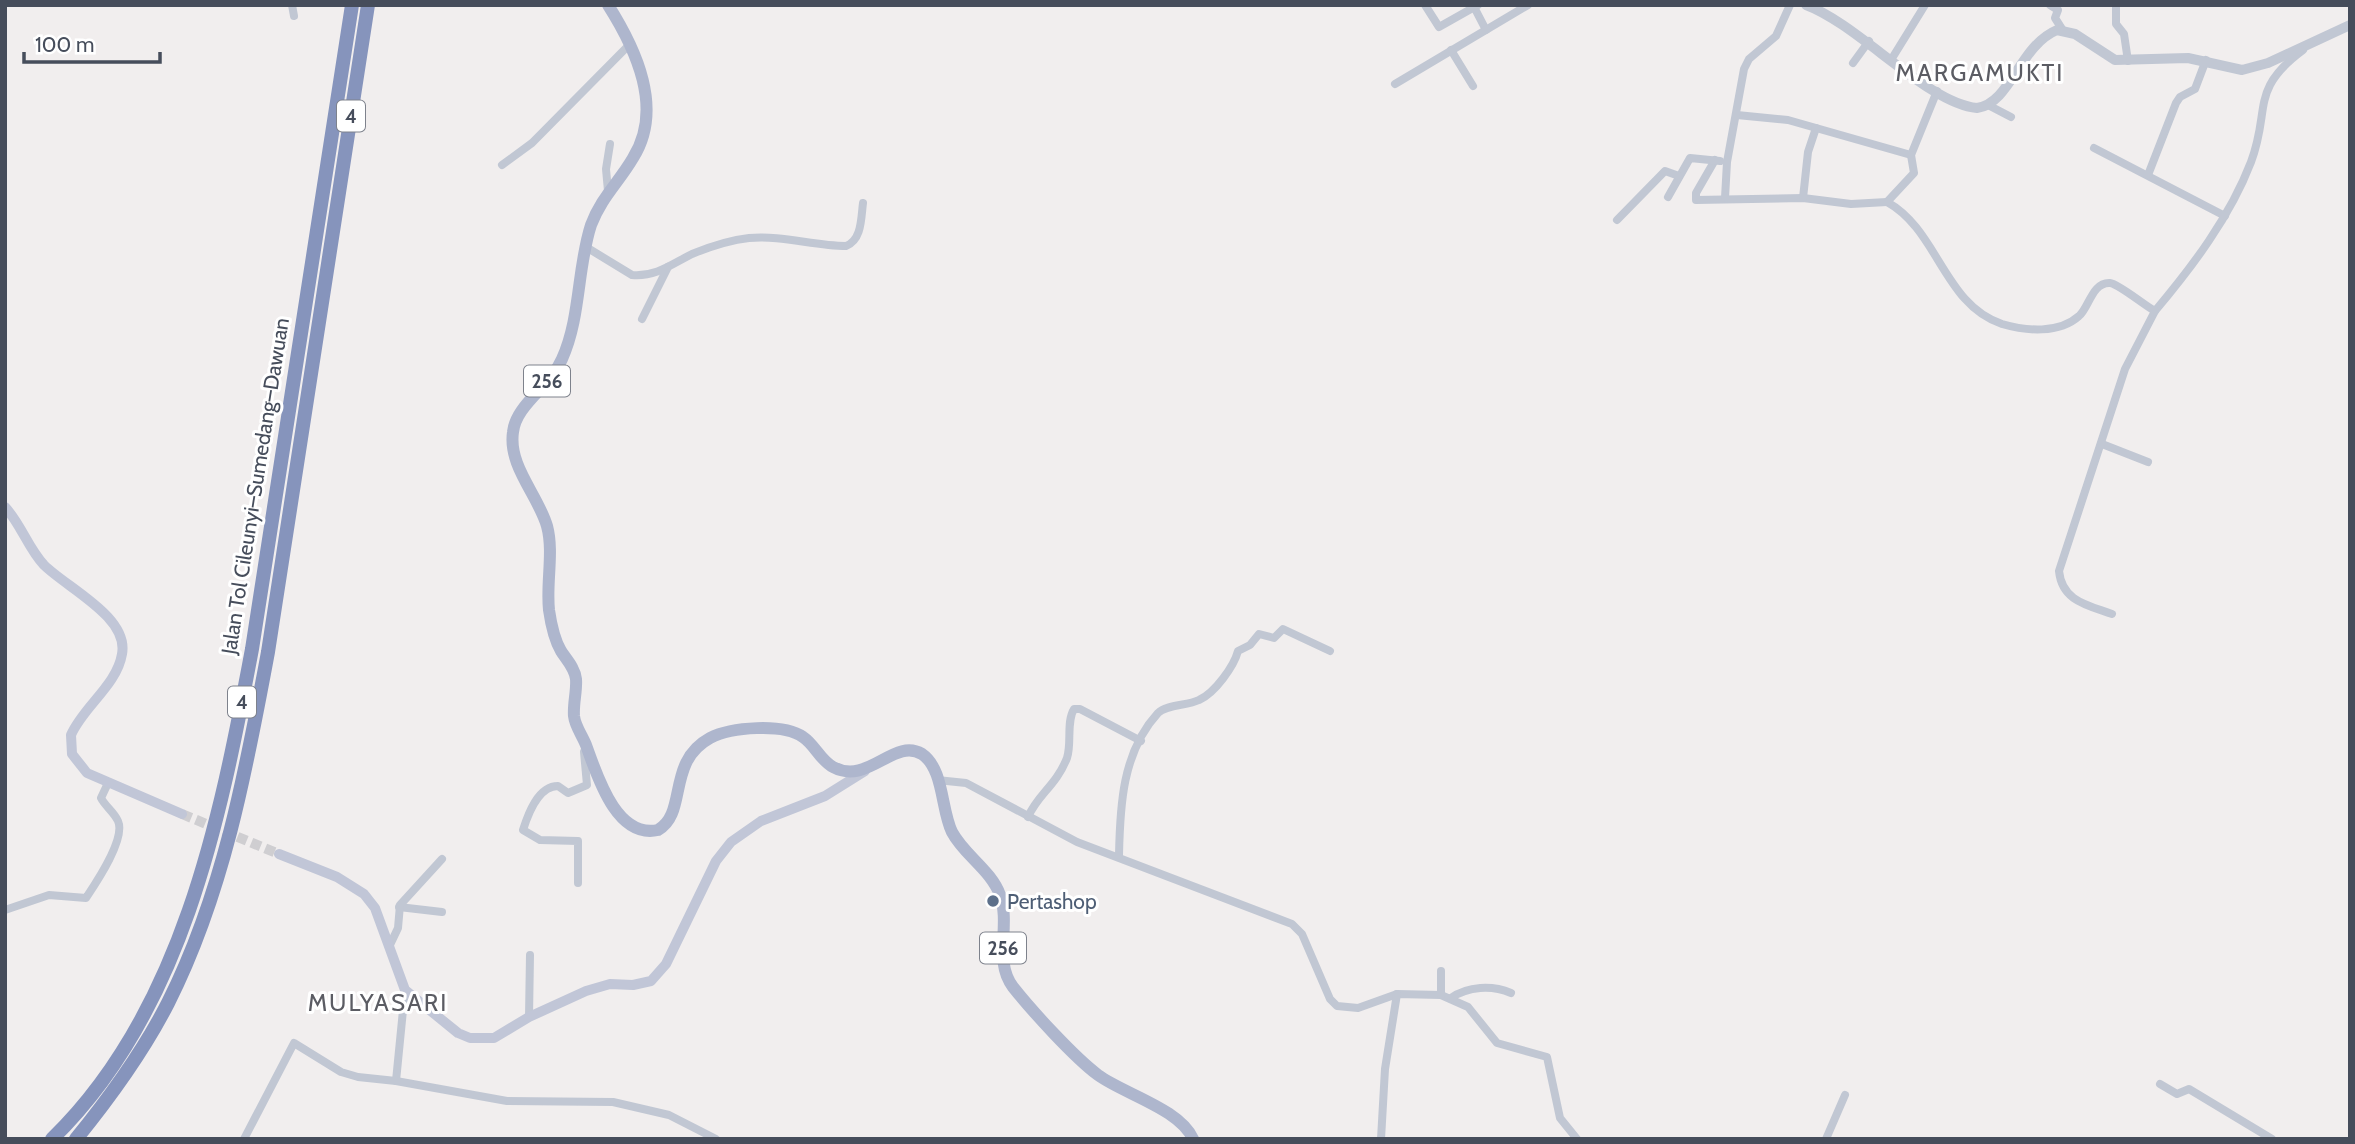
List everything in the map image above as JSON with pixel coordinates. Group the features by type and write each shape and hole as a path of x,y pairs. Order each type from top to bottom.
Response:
{"highway":[{"name":"Jalan Tol Cileunyi–Sumedang–Dawuan","path":"52,1139 117,1059 153,995 183,926 210,844 234,744 252,649 352,5"},
{"name":"Jalan Tol Cileunyi–Sumedang–Dawuan","path":"76,1139 131,1068 168,1002 198,932 226,849 250,747 268,652 368,5"}],"main road":[{"name":"256","path":"608,5 630,44 642,77 646,119 643,140 632,160 608,191 591,226 573,322 561,361 538,394 524,405 516,420 512,441 525,480 547,526 552,629 576,678 574,716 619,814 634,828 644,831 664,826 670,820 686,760 698,747 720,734 744,729 796,734 836,768"},
{"path":"5,507 44,565 104,613 123,642 120,662 71,735 72,754 80,769 181,814"},
{"name":"256","path":"865,771 901,752 917,752 929,760 951,830 1000,896 1004,966 1013,986 1094,1072 1176,1119 1193,1139"},
{"path":"825,796 833,783 836,768 865,771"},
{"path":"279,854 337,877 364,894 375,908 405,990 449,1028 470,1038 494,1038 528,1017 600,986 643,984 657,975 716,861 731,842 761,821 825,796 865,771"}],"street":[{"path":"292,5 294,16"},
{"path":"1424,5 1440,27 1475,6 1486,30"},
{"path":"1725,198 1727,162 1746,64 1776,36 1790,5"},
{"path":"1806,5 1868,41 1937,91 1969,107 1988,105 2001,95 2019,64 2040,41 2062,29"},
{"path":"1891,60 1925,5"},
{"path":"2050,5 2059,10 2055,18 2062,29 2075,34 2109,58 2128,61 2188,58 2233,69 2248,70 2350,25"},
{"path":"2116,5 2116,24 2124,34 2128,61"},
{"path":"1395,84 1523,7"},
{"path":"1853,63 1868,41"},
{"path":"502,165 530,145 630,44"},
{"path":"2112,614 2067,594 2061,584 2059,571 2125,369 2155,312 2225,216 2251,161 2270,84 2283,65 2311,44"},
{"path":"1451,50 1473,86"},
{"path":"2148,175 2169,115 2180,97 2195,89 2206,61"},
{"path":"1887,202 1913,176 1915,168 1911,155 1937,91"},
{"path":"1988,105 2011,117"},
{"path":"1737,115 1788,120 1911,155"},
{"path":"1803,198 1808,152 1816,128"},
{"path":"608,191 606,169 610,144"},
{"path":"2094,148 2225,216"},
{"path":"1668,197 1692,157 1727,162"},
{"path":"1716,160 1695,198 1700,201 1725,198 1803,198 1851,204 1887,202 1903,214 1931,250 1960,295 1981,313 2000,323 2017,327 2056,328 2081,315 2098,287 2108,283 2155,312"},
{"path":"1616,220 1666,170 1679,176"},
{"path":"586,247 632,275 648,275 704,250 748,238 850,244 858,235 863,203"},
{"path":"642,319 668,267"},
{"path":"2102,444 2148,463"},
{"path":"1119,855 1121,794 1143,737 1161,711 1205,696 1235,662 1238,651 1250,645 1259,634 1274,638 1283,629 1331,651"},
{"path":"1027,817 1035,803 1055,783 1065,761 1074,709 1080,709 1143,737"},
{"path":"578,883 578,841 540,840 523,830 530,808 548,788 558,786 568,793 587,785 583,739"},
{"path":"937,780 966,783 1077,842 1119,855 1292,925 1302,934 1330,999 1337,1006 1358,1008 1397,994 1441,995 1468,1007 1495,1042 1546,1057 1560,1118 1577,1139"},
{"path":"6,907 49,895 86,898 103,874 118,838 119,822 101,798 108,783"},
{"path":"389,947 398,926 399,907 442,859"},
{"path":"399,907 442,912"},
{"path":"528,1017 530,955"},
{"path":"1441,971 1441,995"},
{"path":"1451,998 1460,992 1481,986 1511,993"},
{"path":"396,1081 405,990"},
{"path":"1372,1139 1381,1137 1385,1069 1397,994"},
{"path":"244,1139 294,1043 341,1072 366,1079 396,1081 507,1101 613,1102 669,1115 716,1139"},
{"path":"2160,1084 2177,1094 2192,1091 2272,1139"},
{"path":"1826,1139 1845,1095"}],"tunnel":[{"path":"182,814 279,854"}],"place":[{"name":"Pertashop","path":"993,901"}],"district":[{"name":"MARGAMUKTI","path":"1980,72"},
{"name":"MULYASARI","path":"378,1002"}]}
